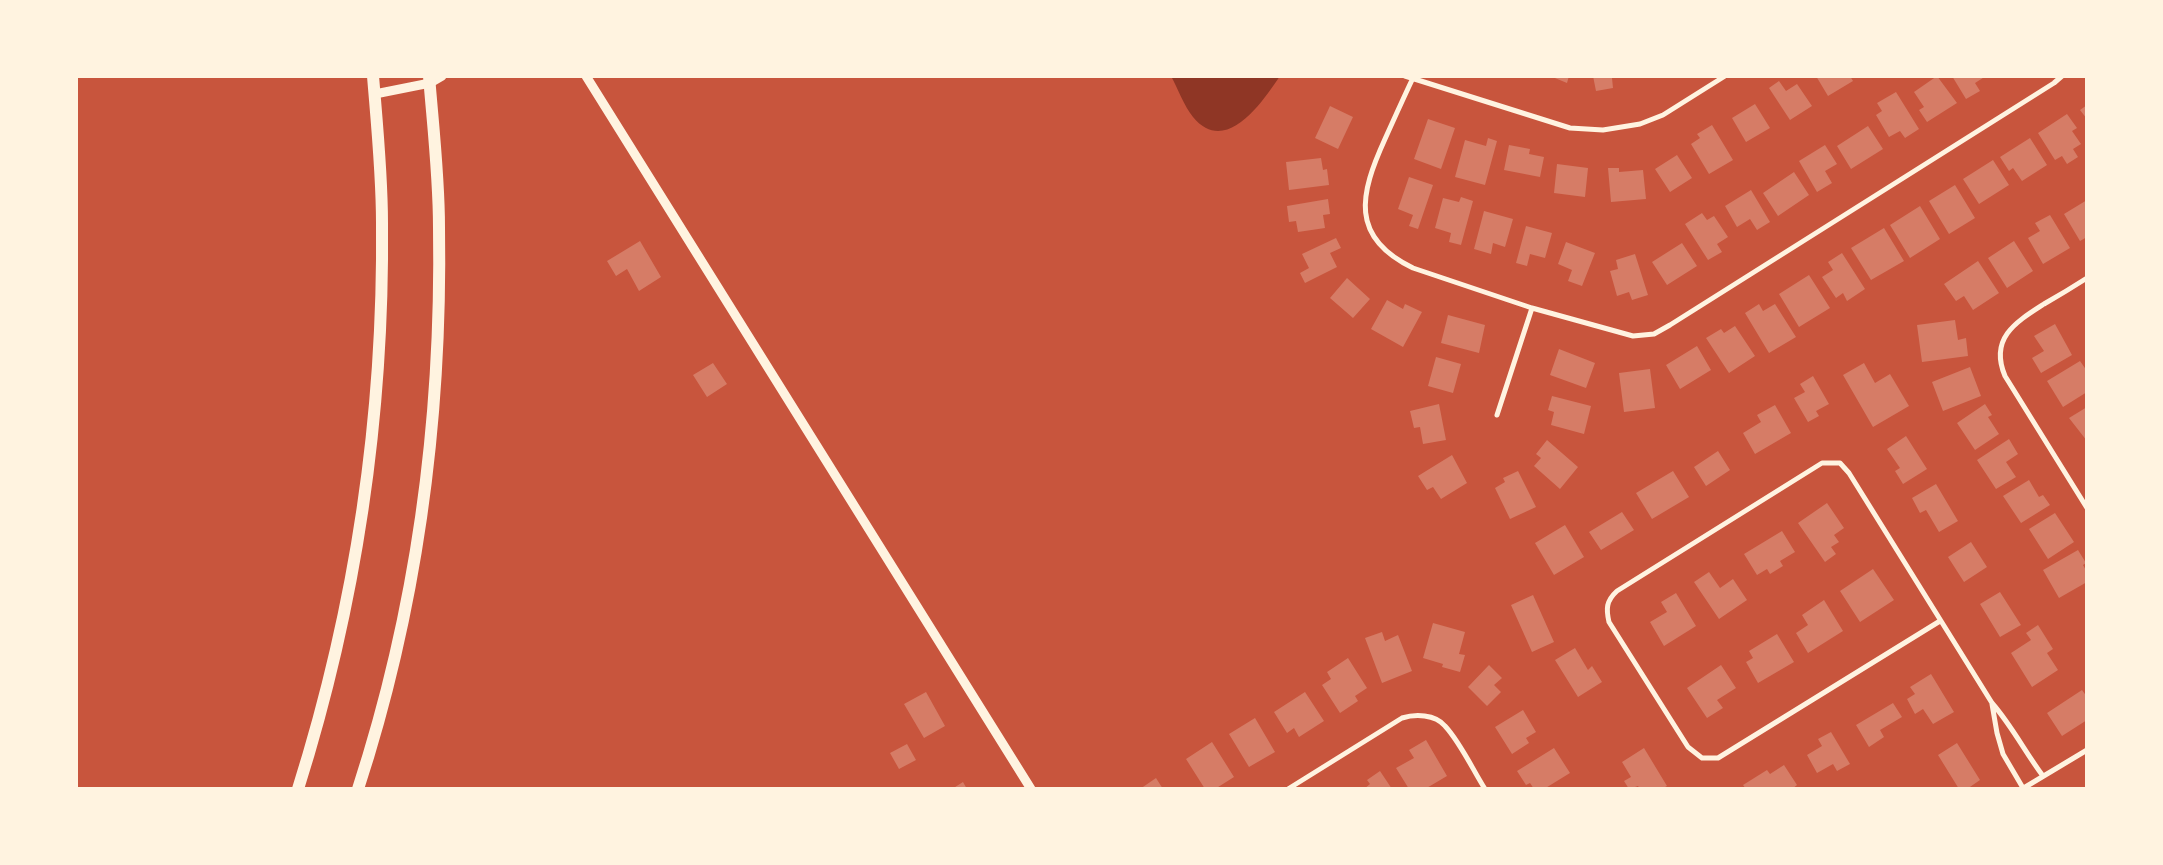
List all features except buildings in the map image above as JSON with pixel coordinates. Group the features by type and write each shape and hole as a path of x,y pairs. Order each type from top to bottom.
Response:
{"main road":[{"path":"298,789 327,692 342,632 360,537 374,432 379,341 382,223 373,76"},
{"path":"358,789 398,640 422,511 431,434 438,325 439,226 429,80"}],"street":[{"path":"375,94 442,76"},
{"path":"586,76 1031,789"},
{"path":"1405,76 1412,80 1570,128 1603,130 1640,124 1664,115 1725,76"},
{"path":"1412,80 1375,161 1365,190 1365,208 1372,233 1387,253 1413,268 1532,308 1633,336 1654,334 2054,83 2062,76"},
{"path":"2087,278 2012,326 2000,350 2000,364 2005,376 2087,508"},
{"path":"1497,415 1532,308"},
{"path":"1940,621 1718,758 1697,756 1688,747 1609,622 1606,610 1610,597 1822,463 1840,463 1849,473 1992,703 2007,719 2032,762 2044,776"},
{"path":"1992,703 2003,754 2023,788 2087,750"},
{"path":"1288,789 1402,718 1415,714 1432,718 1445,725 1485,789"}],"shaded area":[{"path":"1171,76 1280,76 1254,111 1231,128 1218,131 1206,128 1193,117"}]}
